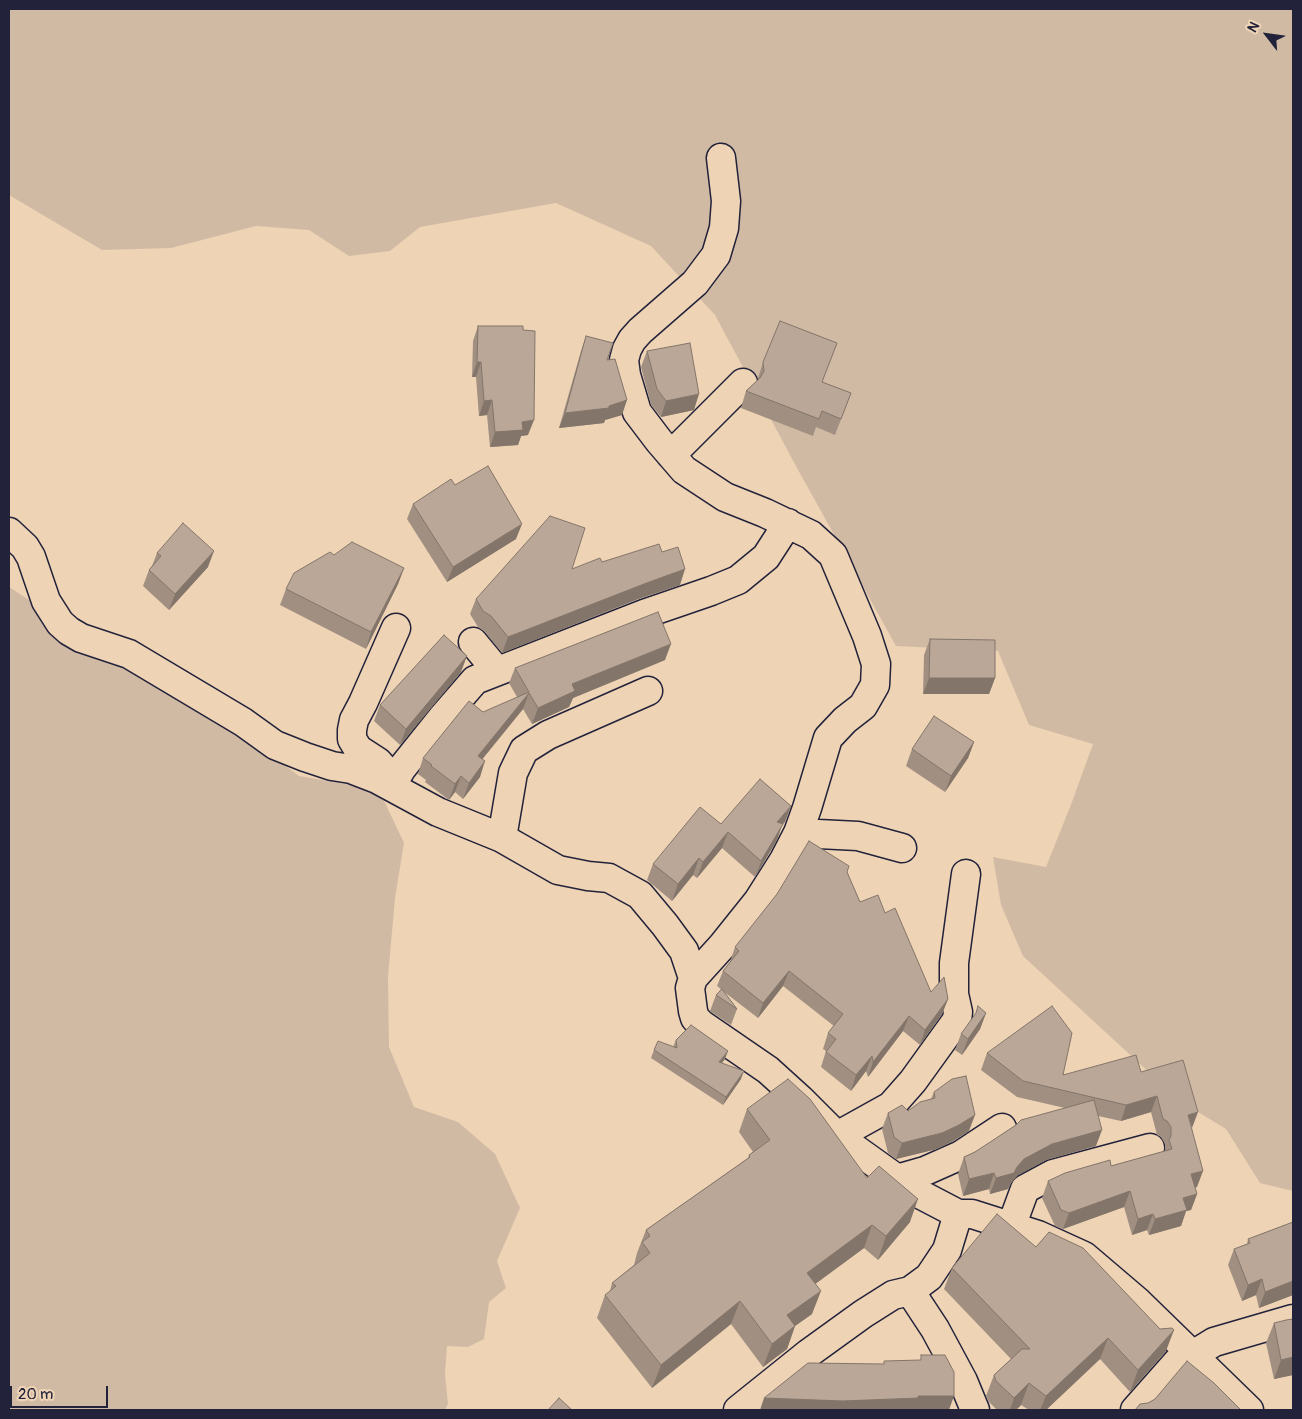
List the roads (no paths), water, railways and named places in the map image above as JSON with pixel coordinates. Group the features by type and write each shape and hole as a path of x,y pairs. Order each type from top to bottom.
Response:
{"street":[{"path":"721,158 726,201 724,228 716,255 695,283 640,331 627,349 624,360 626,375 637,412 684,470 725,497 788,523 811,535 833,555 867,636 876,664 875,685 863,706 845,720 828,738 818,775 798,833 784,860 758,901 722,946 693,978 690,988 690,1003 696,1018 701,1024 768,1070 837,1136 914,1191 958,1214 972,1214 1038,1235 1084,1256 1138,1302 1250,1410"},
{"path":"671,455 743,383"},
{"path":"393,783 442,718 475,680 644,614 738,580 766,557 788,523"},
{"path":"9,532 25,547 31,557 46,601 60,623 69,631 80,638 129,654 237,718 276,745 332,766 351,769 393,783 438,812 502,838 558,870 609,878 640,896 665,925 684,950 693,978"},
{"path":"393,783 378,762 358,749 352,739 352,730 354,720 396,628"},
{"path":"473,642 497,671"},
{"path":"502,838 513,773 524,750 548,734 648,690"},
{"path":"798,833 858,836 902,848"},
{"path":"837,1136 891,1106 913,1081 957,1020 958,1012 954,994 954,963 966,874"},
{"path":"898,1179 925,1171 961,1156 1002,1128"},
{"path":"1011,1227 1025,1189 1052,1174 1150,1148"},
{"path":"738,1410 809,1353 863,1314 893,1295 910,1292 929,1277 947,1250 958,1214"},
{"path":"910,1292 936,1330 963,1381 974,1410"},
{"path":"1135,1410 1191,1352 1214,1342 1293,1319"}]}
